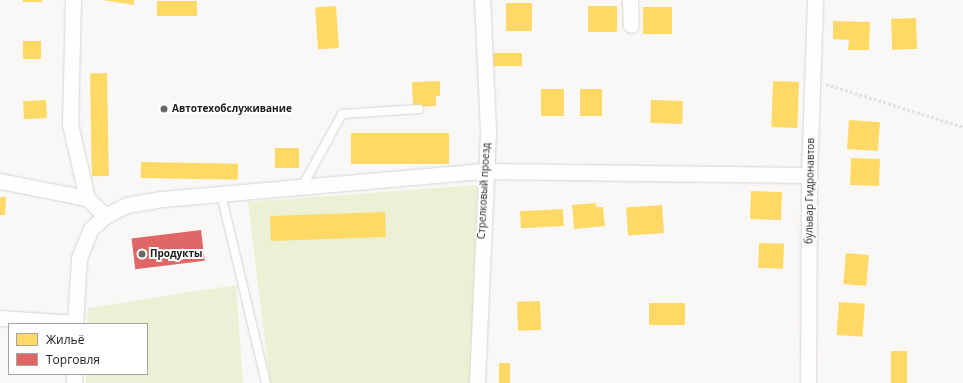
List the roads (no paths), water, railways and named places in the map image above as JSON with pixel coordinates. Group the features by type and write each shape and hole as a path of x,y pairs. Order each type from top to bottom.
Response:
{"street":[{"path":"73,0 70,124 87,198 105,216"},
{"name":"Стрелковый проезд","path":"477,383 484,171 488,130 482,0"},
{"path":"630,0 630,25"},
{"name":"бульвар Гидронавтов","path":"808,383 809,175 815,0"},
{"path":"75,323 79,258 91,229 105,216 127,205 222,194 484,171 809,175"},
{"path":"0,181 87,198"},
{"path":"0,318 62,323"}],"lane":[{"path":"302,187 342,114 419,109"},
{"path":"222,194 266,383"}],"place":[{"name":"Автотехобслуживание","path":"164,109"},
{"name":"Продукты","path":"142,254"}]}
